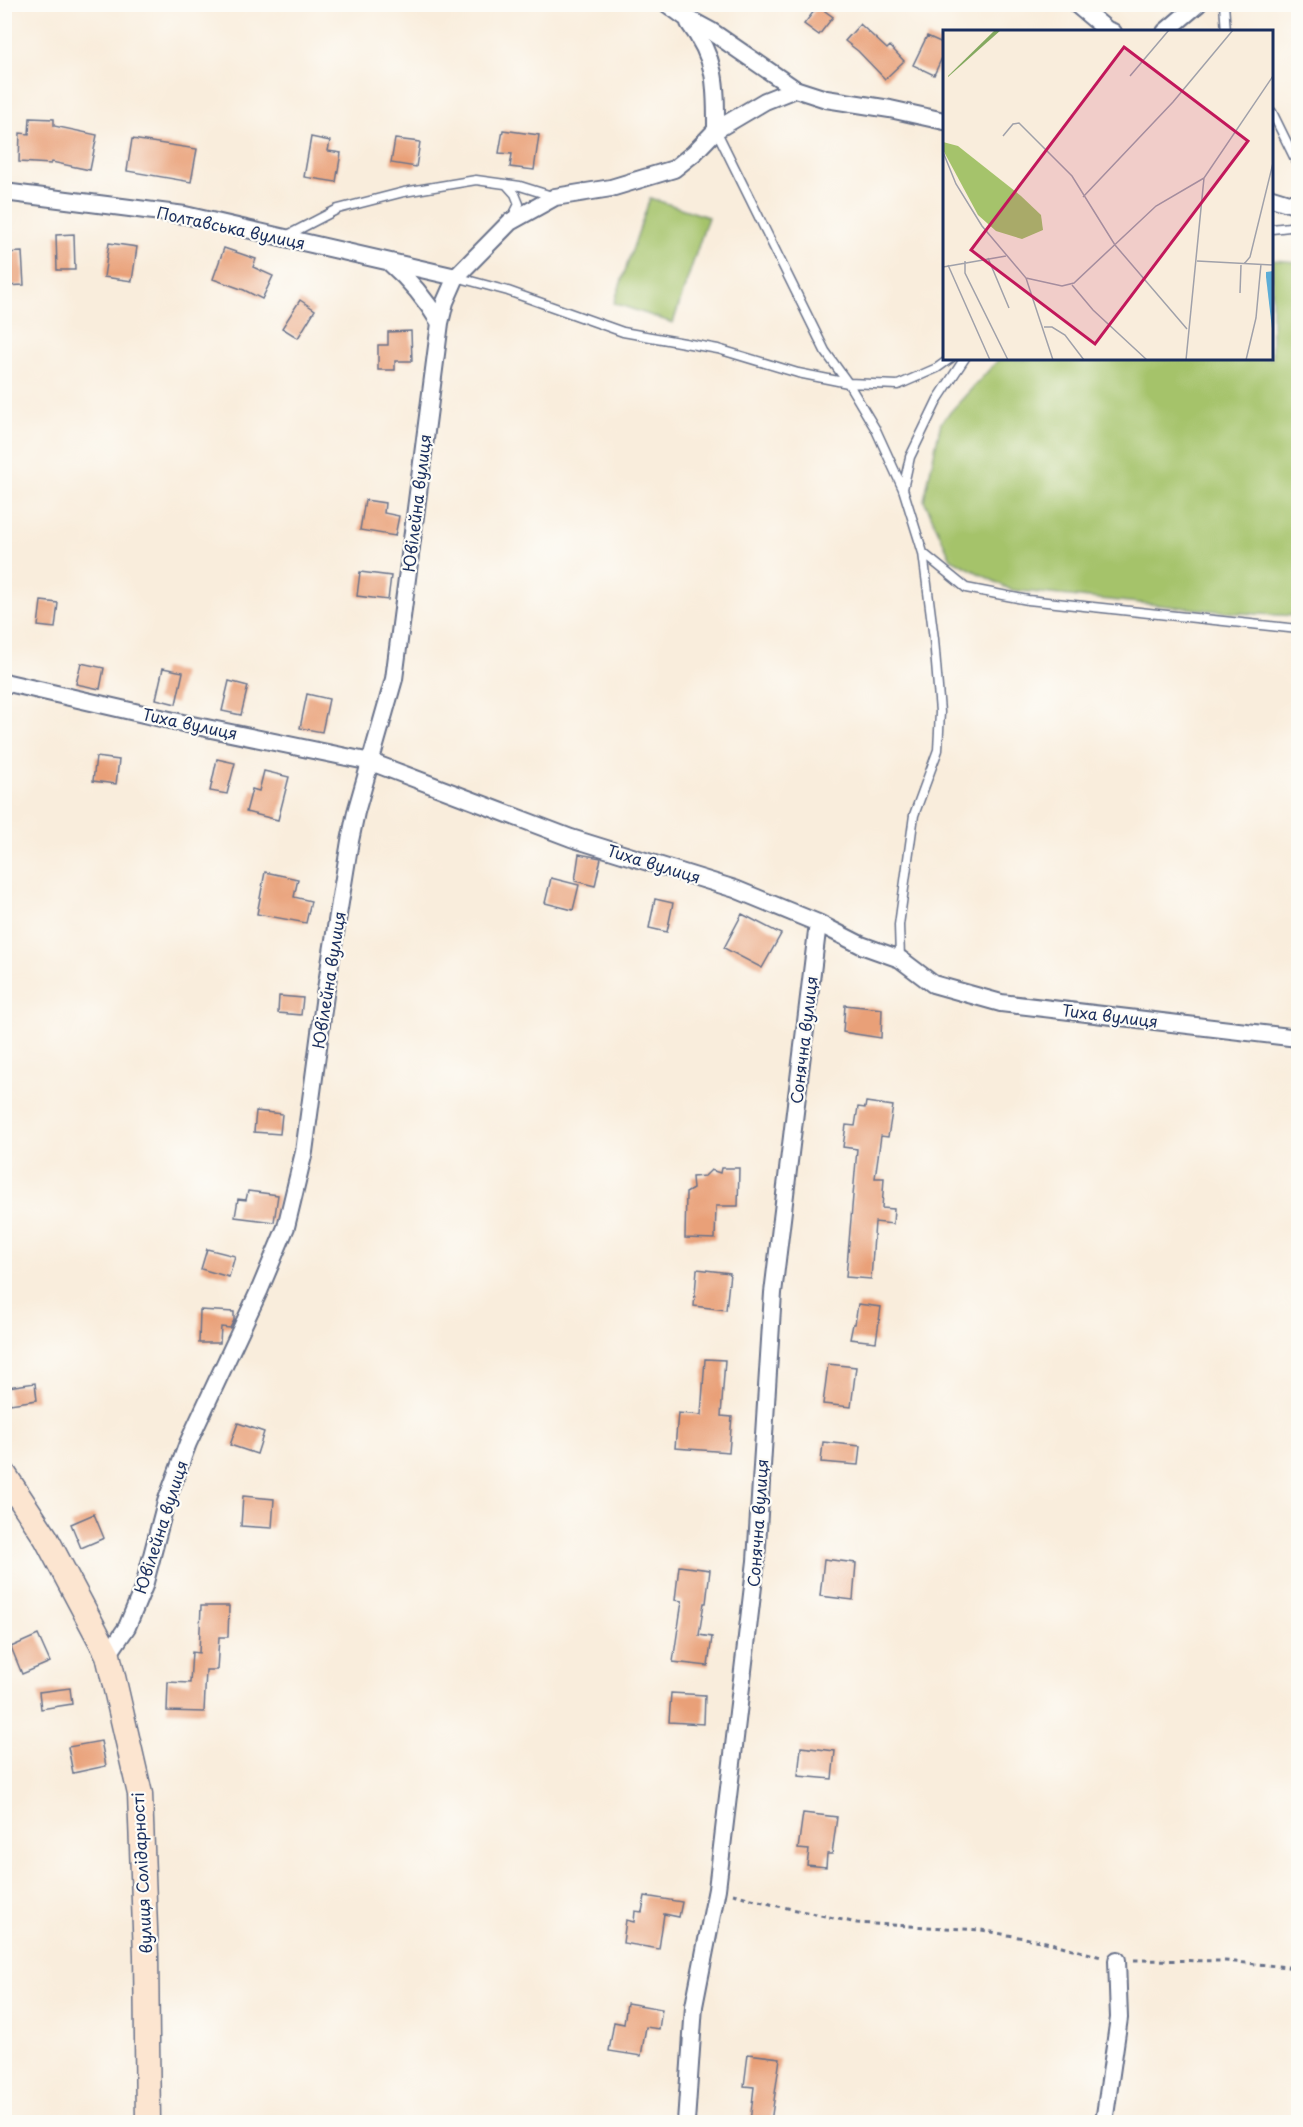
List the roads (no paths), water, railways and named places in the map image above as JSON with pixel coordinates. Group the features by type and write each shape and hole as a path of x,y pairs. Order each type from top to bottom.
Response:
{"main road":[{"name":"вулиця Солідарності","path":"4,1474 46,1538 108,1655 140,1794 146,1955 148,2122"}],"street":[{"path":"668,4 795,89 826,99 943,121"},
{"path":"1076,4 1096,26"},
{"path":"1165,30 1198,4"},
{"path":"685,17 703,41 712,63 716,93 716,130"},
{"path":"456,277 510,222 555,197 611,188 674,169 694,153 716,130 765,101 795,89"},
{"name":"Полтавська вулиця","path":"4,192 185,215 456,277"},
{"path":"1273,198 1299,206"},
{"path":"389,262 409,279 440,323"},
{"name":"Ювілейна вулиця","path":"108,1655 127,1627 144,1586 166,1502 188,1443 260,1289 286,1227 304,1152 325,996 350,841 394,679 440,323 445,302 456,277"},
{"name":"Тиха вулиця","path":"4,682 187,724 371,762 571,838 735,889 818,922 861,945 900,959 933,984 1001,1003 1299,1038"},
{"name":"Сонячна вулиця","path":"686,2122 694,2006 717,1889 756,1561 773,1293 818,922"},
{"path":"1104,2122 1119,2018 1117,1960"}],"lane":[{"path":"1182,30 1198,4"},
{"path":"1224,4 1226,30"},
{"path":"1273,114 1299,165"},
{"path":"716,130 825,351 848,383 876,430 903,489 923,553 940,712 938,750 914,815 899,925 900,959"},
{"path":"283,238 338,209 405,192 476,180 520,186 555,197"},
{"path":"506,184 515,194 519,204 510,222"},
{"path":"1273,229 1299,226"},
{"path":"456,277 508,291 623,332 718,349 798,374 848,383 898,385 937,368 948,360"},
{"path":"903,489 909,457 938,399 964,360"},
{"path":"923,553 966,588 1028,600 1299,629"}]}
